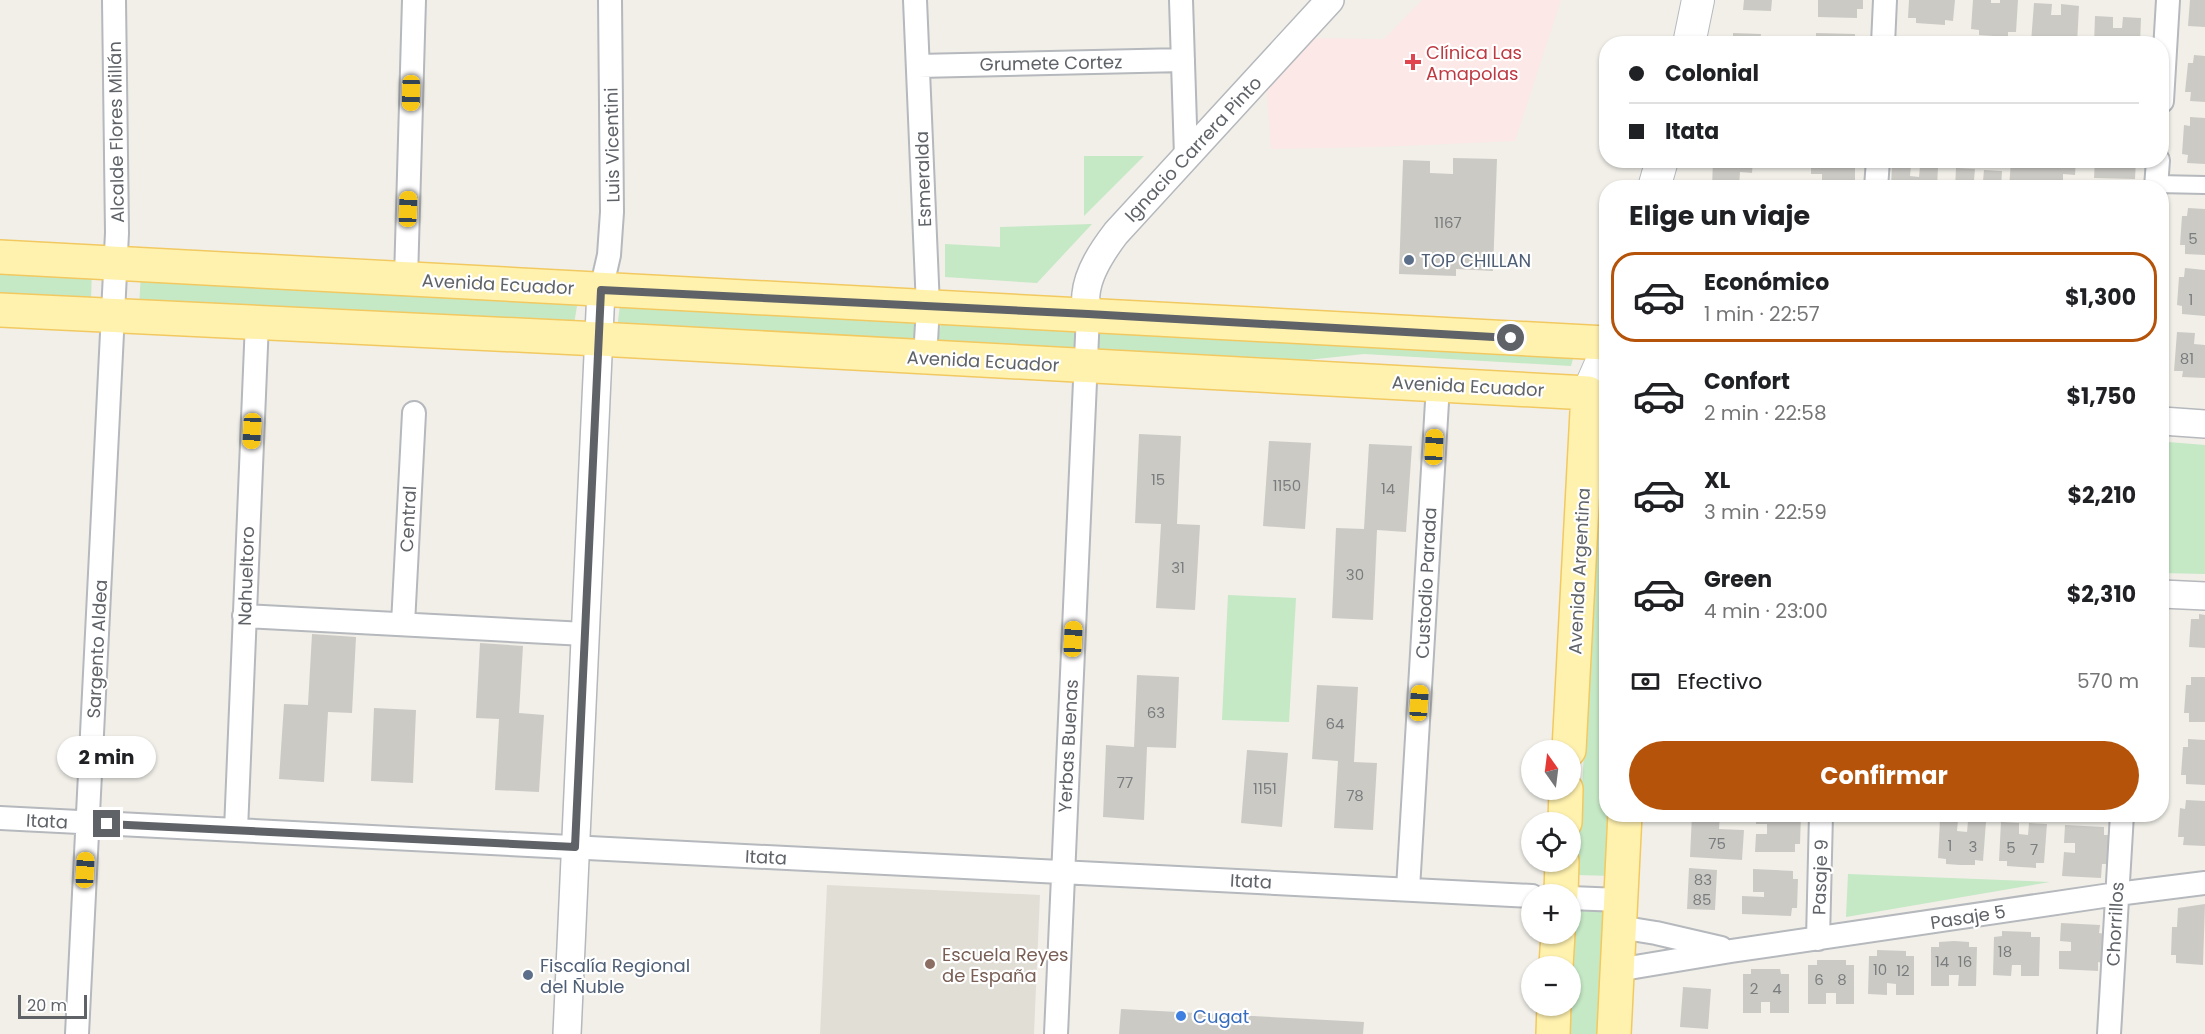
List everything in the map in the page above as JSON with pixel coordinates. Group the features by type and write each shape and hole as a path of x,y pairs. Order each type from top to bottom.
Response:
{"main road":[{"path":"1691,36 1698,0"},
{"name":"Avenida Ecuador","path":"0,257 1088,314 1599,344"},
{"name":"Avenida Ecuador","path":"0,310 599,339 1598,393"},
{"name":"Avenida Argentina","path":"1570,740 1598,393"},
{"path":"1614,1034 1625,822"},
{"path":"1553,1034 1554,1016"}],"street":[{"name":"Alcalde Flores Millán","path":"114,0 117,195 115,263"},
{"path":"406,279 414,0"},
{"name":"Luis Vicentini","path":"601,290 609,255 612,212 610,0"},
{"name":"Esmeralda","path":"915,0 928,307 925,358"},
{"path":"1181,0 1186,156"},
{"name":"Ignacio Carrera Pinto","path":"1088,314 1086,294 1096,264 1116,233 1330,0"},
{"path":"1883,36 1885,0"},
{"path":"2166,36 2168,0"},
{"name":"Grumete Cortez","path":"918,66 1183,60"},
{"path":"2169,186 2205,185"},
{"name":"Sargento Aldea","path":"77,1034 115,263"},
{"path":"567,1034 601,290"},
{"name":"Yerbas Buenas","path":"1056,1034 1088,314"},
{"name":"Nahueltoro","path":"236,830 257,322"},
{"name":"Custodio Parada","path":"1408,889 1438,385"},
{"name":"Central","path":"403,624 414,413"},
{"path":"2169,421 2205,424"},
{"path":"2169,594 2205,596"},
{"path":"244,616 585,634"},
{"name":"Itata","path":"0,818 1521,895"},
{"name":"Pasaje 9","path":"1818,939 1821,822"},
{"name":"Chorrillos","path":"2109,1034 2122,822"},
{"name":"Pasaje 5","path":"1617,970 2117,894 2205,884"},
{"path":"1581,901 1620,913"},
{"name":"Pasaje 5","path":"1620,913 1656,933 1731,951"}],"shaded area":[{"name":"Clínica Las Amapolas","path":"1422,0 1561,0 1515,141 1271,149 1266,84 1306,38 1384,39"},
{"name":"Escuela Reyes de España","path":"827,885 1040,895 1034,1034 820,1034"}],"green space":[{"path":"1084,156 1144,156 1084,216"},
{"path":"1092,224 1037,283 945,277 945,244 1000,247 1000,227"},
{"path":"0,262 92,268 91,300 0,295"},
{"path":"141,272 579,294 574,324 139,308"},
{"path":"621,296 918,309 916,342 617,330"},
{"path":"942,318 1575,351 1571,366 1364,354 1288,362 937,343"},
{"path":"2169,442 2205,445 2205,574 2169,573"},
{"path":"1599,492 1599,822 1616,822 1613,876 1577,875 1577,872 1581,872 1581,812"},
{"path":"1228,595 1296,598 1289,722 1222,720"},
{"path":"1848,874 2050,882 1846,917"},
{"path":"1581,903 1613,906 1606,1034 1570,1034 1571,1016 1581,1016 1581,956 1574,956 1575,944 1581,944"}],"building":[{"path":"1744,0 1772,0 1771,11 1743,10"},
{"path":"1818,0 1863,0 1863,9 1857,9 1857,18 1818,17"},
{"path":"1909,0 1955,0 1953,21 1945,20 1945,25 1916,23 1916,18 1908,18"},
{"path":"1973,0 1991,0 1991,3 2000,3 2000,0 2018,0 2016,32 2008,32 2008,36 1994,36 1979,35 1979,30 1971,29"},
{"path":"2190,0 2205,0 2205,27 2188,26"},
{"path":"2034,3 2052,4 2051,15 2061,15 2061,4 2079,6 2077,36 2031,36"},
{"path":"2095,16 2113,17 2113,28 2122,28 2123,17 2141,18 2140,36 2094,36"},
{"path":"1733,33 1761,34 1761,36 1733,36"},
{"path":"1816,33 1855,34 1855,36 1816,36"},
{"path":"2194,55 2205,56 2205,102 2190,101 2191,92 2185,92 2188,63 2193,63"},
{"path":"2190,117 2205,118 2205,164 2187,163 2188,155 2182,154 2184,125 2190,126"},
{"path":"1453,158 1497,159 1493,271 1456,269 1456,276 1399,274 1403,160 1430,161 1430,173 1453,174"},
{"path":"1713,168 1752,168 1752,173 1740,172 1740,180 1712,180"},
{"path":"1811,168 1855,168 1855,180 1822,180 1822,174 1811,174"},
{"path":"1892,168 1911,168 1910,176 1919,177 1920,168 1938,168 1937,180 1891,180"},
{"path":"1956,168 1975,169 1974,180 1955,180"},
{"path":"2010,168 2075,168 2075,175 2063,174 2063,180 2010,180"},
{"path":"2095,168 2136,168 2135,179 2094,178"},
{"path":"1984,170 2002,171 2001,180 1983,180"},
{"path":"2188,208 2205,209 2205,255 2185,254 2185,245 2180,245 2182,216 2187,216"},
{"path":"2185,268 2205,270 2205,316 2182,314 2182,306 2177,305 2179,277 2184,277"},
{"path":"2177,332 2195,333 2194,344 2205,345 2205,378 2182,377 2183,371 2174,371"},
{"path":"1139,434 1181,436 1177,524 1200,525 1195,610 1156,608 1161,524 1135,523"},
{"path":"1269,441 1311,443 1305,529 1263,526"},
{"path":"1369,444 1412,446 1406,532 1377,530 1373,620 1332,618 1336,528 1364,529"},
{"path":"2199,614 2205,615 2205,648 2189,647 2191,619 2199,619"},
{"path":"312,634 356,637 352,713 328,712 324,782 279,779 284,704 308,705"},
{"path":"480,643 523,646 519,713 544,715 539,792 495,790 499,719 476,718"},
{"path":"1137,675 1179,677 1176,748 1147,747 1144,820 1103,817 1106,745 1134,747"},
{"path":"2191,677 2205,677 2205,722 2189,722 2189,713 2184,713 2186,685 2191,685"},
{"path":"1317,685 1358,687 1354,762 1377,763 1373,830 1334,828 1338,761 1312,759"},
{"path":"374,708 416,710 413,783 371,781"},
{"path":"2188,739 2205,740 2205,785 2186,784 2186,775 2181,775 2183,747 2188,747"},
{"path":"1247,750 1288,753 1282,827 1241,823"},
{"path":"2186,800 2205,801 2205,846 2183,845 2184,837 2178,837 2180,808 2185,809"},
{"path":"1692,822 1719,822 1719,829 1744,830 1742,860 1690,857"},
{"path":"1756,822 1801,822 1800,844 1795,844 1795,852 1755,852 1756,834 1767,834 1767,824 1756,824"},
{"path":"1940,822 1958,822 1957,831 1967,832 1968,822 1986,822 1983,861 1975,860 1975,865 1960,865 1946,864 1946,859 1938,858"},
{"path":"2001,822 2019,823 2019,834 2028,835 2029,823 2047,824 2044,863 2036,863 2036,868 2007,866 2007,861 1999,861"},
{"path":"2065,825 2104,827 2104,835 2109,835 2107,864 2102,864 2101,878 2062,876 2064,852 2075,853 2075,843 2064,843"},
{"path":"1689,868 1717,870 1715,910 1687,909"},
{"path":"1753,869 1793,871 1793,879 1798,879 1797,908 1792,908 1791,916 1742,914 1742,896 1764,897 1764,892 1753,892"},
{"path":"2205,904 2203,965 2176,963 2176,955 2171,955 2172,927 2177,927 2178,908"},
{"path":"2061,923 2100,925 2099,933 2105,934 2103,963 2098,962 2098,971 2059,969 2059,951 2071,951 2071,942 2060,941"},
{"path":"2002,931 2031,932 2031,937 2040,937 2039,976 2021,976 2021,965 2012,965 2011,976 1993,975 1994,937 2002,936"},
{"path":"1939,942 1969,942 1969,947 1977,947 1976,986 1958,986 1959,975 1949,975 1949,986 1931,986 1931,947 1939,947"},
{"path":"1877,950 1906,951 1906,956 1914,956 1914,995 1896,995 1896,984 1887,983 1887,995 1868,994 1869,956 1877,956"},
{"path":"1817,960 1846,960 1846,965 1854,965 1854,1004 1836,1004 1836,993 1826,993 1826,1004 1808,1004 1808,965 1817,965"},
{"path":"1751,969 1780,969 1781,974 1789,974 1789,1013 1770,1013 1770,1002 1761,1002 1761,1013 1743,1013 1743,974 1751,974"},
{"path":"1683,987 1711,989 1708,1029 1680,1027"},
{"name":"Cugat","path":"1121,1009 1364,1022 1363,1034 1119,1034"}],"place":[{"name":"Clínica Las Amapolas","path":"1413,62"},
{"name":"TOP CHILLAN","path":"1409,260"},
{"name":"Escuela Reyes de España","path":"930,964"},
{"name":"Fiscalía Regional del Ñuble","path":"528,975"},
{"name":"Cugat","path":"1181,1016"}],"route":[{"path":"107,824 575,847 601,290 1511,338"}]}
